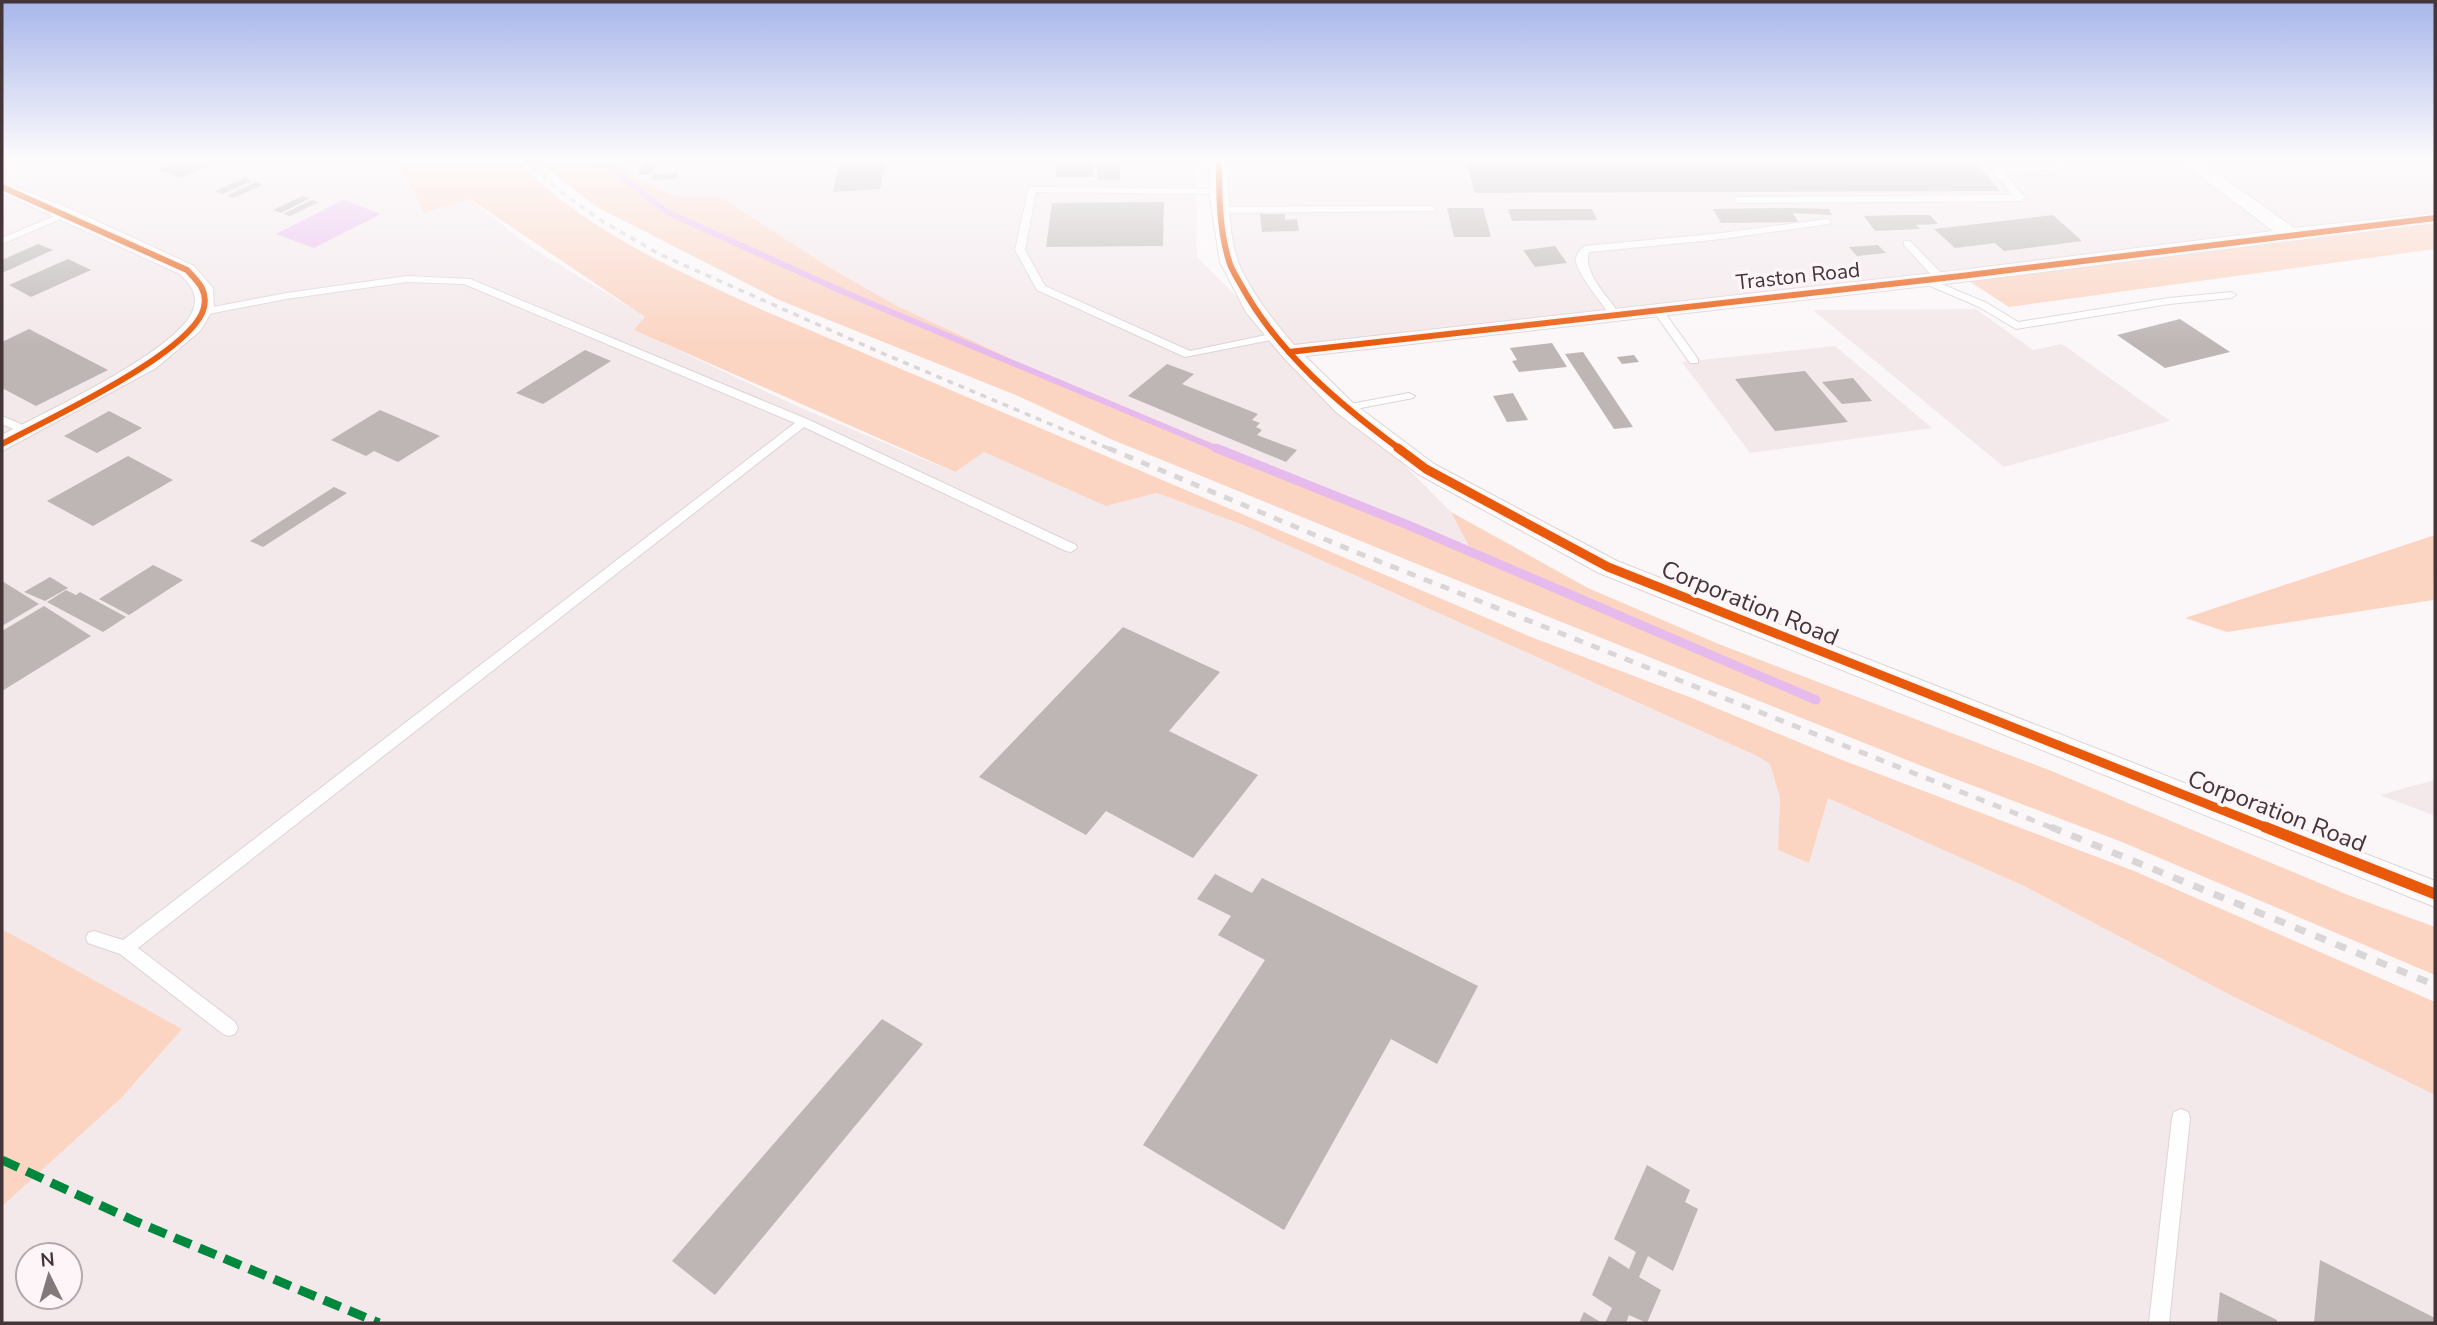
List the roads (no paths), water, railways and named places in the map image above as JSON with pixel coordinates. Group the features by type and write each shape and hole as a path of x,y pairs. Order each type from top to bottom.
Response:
{"street":[{"path":"2,444 164,355 188,332 206,304 205,290 197,277 84,222"},
{"name":"Corporation Road","path":"1223,222 1229,262 1256,312 1282,344 1345,408 1426,469 1608,568 2435,894"},
{"path":"2273,222 2290,234"},
{"name":"Traston Road","path":"1282,344 1614,313 1933,279 2400,222"}],"lane":[{"path":"2,241 49,222"},
{"path":"1026,222 1020,250 1041,288 1189,355 1282,344"},
{"path":"1614,313 1585,271 1581,260 1585,248 1713,237 1827,222"},
{"path":"1907,243 1933,279 2016,326 2157,303 2231,295"},
{"path":"203,312 286,296 407,279 466,281 803,422 1071,548"},
{"path":"1656,308 1694,360"},
{"path":"1345,408 1409,396"},
{"path":"2,420 26,431"},
{"path":"125,948 803,422"},
{"path":"94,938 125,948 229,1028"},
{"path":"2159,1323 2181,1118"}],"waterway":[{"path":"689,222 846,293 1220,450"},
{"path":"1216,448 1408,525 1816,700"}],"railway":[{"path":"603,222 659,254 884,354 1112,450"},
{"path":"1108,448 1353,551 2055,829"},
{"path":"2051,827 2435,985"}]}
